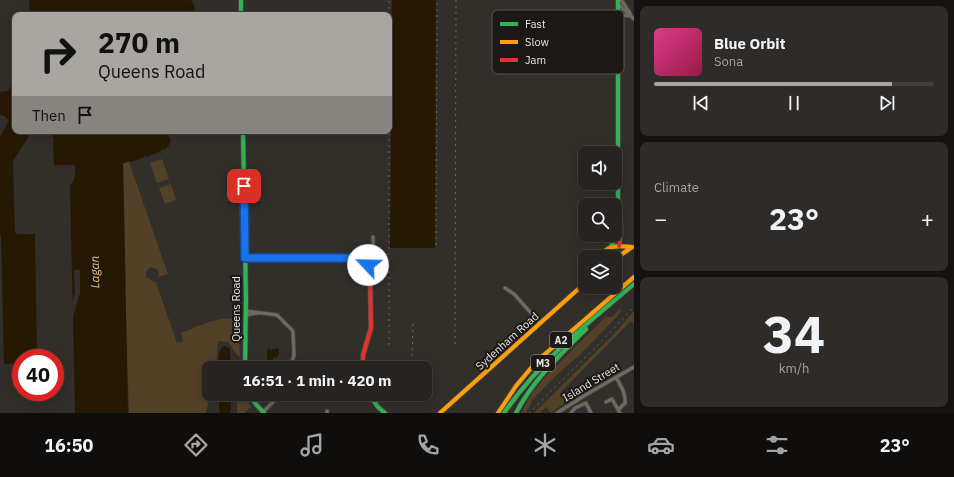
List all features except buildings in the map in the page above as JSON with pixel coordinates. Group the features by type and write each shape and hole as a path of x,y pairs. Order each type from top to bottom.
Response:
{"main road":[{"path":"241,0 241,12"},
{"path":"618,74 618,198"},
{"name":"Queens Road","path":"243,134 246,313 245,361"},
{"path":"605,250 614,242"},
{"path":"618,250 620,242"},
{"path":"611,246 633,246"},
{"path":"622,254 633,246"},
{"path":"245,258 364,259 367,262 370,272 371,328 363,355 363,361"},
{"name":"A2","path":"498,413 516,386 537,361 634,277"},
{"name":"A2","path":"516,413 520,403 536,382 586,330 591,321 634,284"},
{"name":"Sydenham Road","path":"440,413 578,289"},
{"name":"M3","path":"504,413 521,387 537,369 591,321"},
{"path":"254,401 263,413"},
{"path":"374,401 385,413"}],"street":[{"path":"619,1 632,17"},
{"path":"367,262 371,259 373,253 373,237"},
{"path":"505,288 514,294 540,323"},
{"path":"246,313 270,313 279,316 293,332 294,355 292,361"},
{"name":"Island Street","path":"557,413 634,367"},
{"path":"606,402 612,399 619,411 625,403 625,393 616,377"},
{"path":"263,413 274,401"},
{"path":"571,413 575,408 586,403 591,413"}],"shaded area":[{"path":"162,159 169,179 157,183 150,163"},
{"path":"129,162 168,274 158,277 159,273 157,269 150,267 146,272 146,277 156,283 177,343 183,342 181,333 208,322 230,319 236,320 237,323 240,356 238,356 228,342 218,341 217,361 202,361 202,401 209,401 206,413 129,413 123,164"},
{"path":"171,184 176,200 165,204 159,188"},
{"path":"621,308 620,313 582,353 564,368 533,399 526,413 521,413 532,393 544,378 605,317 612,317"},
{"path":"634,311 634,324 631,321 560,393 567,401 551,413 546,407 540,413 534,413 615,333"},
{"path":"237,401 248,401 251,407 244,413 237,413"}],"water":[{"path":"29,0 191,0 195,7 193,12 30,12"},
{"path":"392,0 436,0 435,248 390,248"},
{"path":"12,84 12,134 30,134 13,161 15,231 17,234 35,234 37,349 12,349 12,364 4,364 0,234 0,137 9,121 5,116 0,115 0,92 8,91"},
{"name":"Lagan","path":"52,134 168,134 171,141 167,148 163,150 161,148 161,151 147,157 145,154 145,157 123,163 128,413 75,413 70,185 74,179 75,165 54,165"},
{"path":"224,346 230,349 231,361 219,361 219,353"},
{"path":"279,348 279,354 276,358 274,357 272,361 267,361 267,349 270,349 271,352 272,349"},
{"path":"219,401 231,401 230,413 220,413"}],"pier":[{"path":"74,270 80,270 80,293 72,320 72,303 75,293"}],"railway":[{"path":"389,0 389,12"},
{"path":"436,245 437,0"},
{"path":"455,344 456,0"},
{"path":"389,134 389,345"},
{"path":"529,413 634,307"},
{"path":"412,361 413,322"}],"traffic: fast":[{"path":"241,0 241,12"},
{"path":"618,0 618,10"},
{"path":"611,246 616,238 618,203 618,74"},
{"path":"243,134 246,299 245,361"},
{"path":"504,413 533,376 564,344 634,284"},
{"path":"516,413 530,390 539,379 557,358 586,329"},
{"path":"254,401 264,413"},
{"path":"374,401 385,413"}],"traffic: slow":[{"path":"606,250 618,246 632,247"},
{"path":"622,254 632,247"},
{"path":"498,413 516,386 537,361 634,277"},
{"path":"440,413 578,289"}],"traffic: jam":[{"path":"619,242 619,246"},
{"path":"245,259 349,257 364,259 370,272 371,328 363,355 363,361"}],"route":[{"path":"244,186 245,258 357,258 364,259 368,265"}]}
